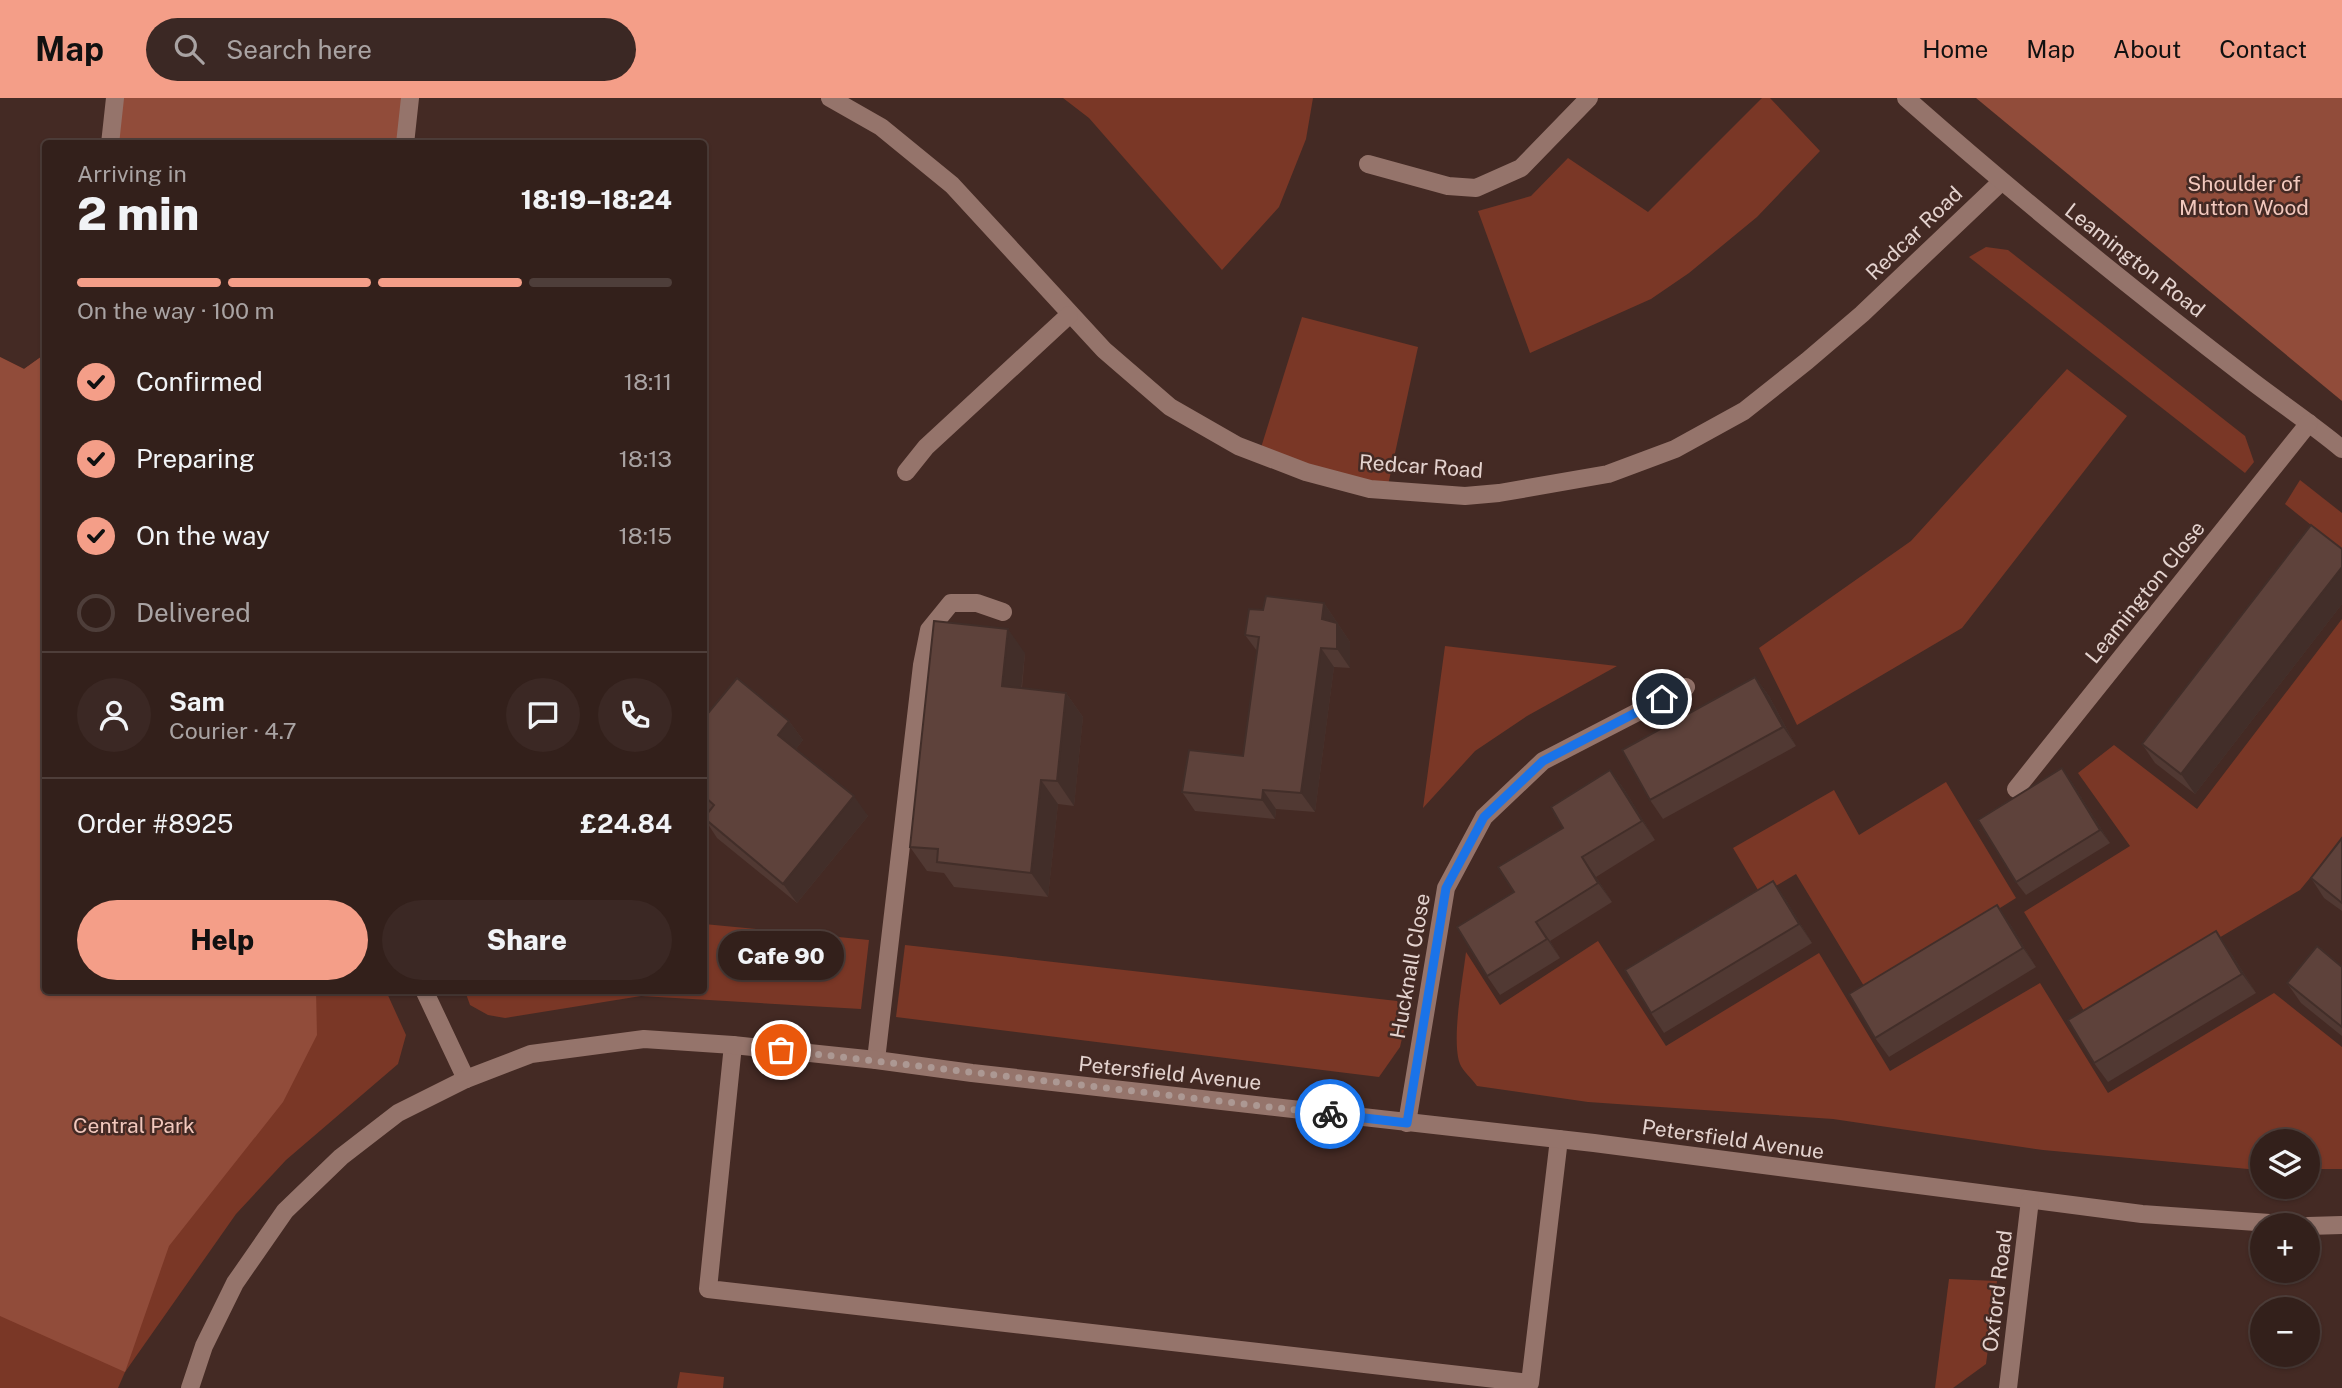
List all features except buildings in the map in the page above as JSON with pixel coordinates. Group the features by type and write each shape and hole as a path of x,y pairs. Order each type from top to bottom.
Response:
{"street":[{"path":"110,140 115,98"},
{"path":"405,140 410,98"},
{"name":"Redcar Road","path":"830,98 881,127 952,186 1069,315 1104,350 1170,407 1238,446 1307,472 1370,489 1465,496 1499,493 1608,474 1675,449 1744,411 1862,314 2001,182"},
{"path":"1368,164 1448,186 1476,188 1521,168 1589,98"},
{"name":"Leamington Road","path":"1906,98 2001,182 2254,383 2342,449"},
{"path":"906,472 926,447 1069,315"},
{"name":"Leamington Close","path":"2016,789 2309,423"},
{"path":"876,1060 922,666 929,630 951,603 977,603 1003,612"},
{"name":"Hucknall Close","path":"1407,1123 1446,888 1484,817 1543,761 1686,687"},
{"path":"426,994 466,1079"},
{"name":"Petersfield Avenue","path":"190,1388 204,1346 235,1283 285,1211 341,1157 398,1113 466,1079 531,1054 631,1040 733,1045 876,1060 1559,1139 2030,1200 2141,1213 2250,1221"},
{"path":"733,1045 709,1289 1516,1381 1530,1382 1559,1139"},
{"name":"Oxford Road","path":"2008,1388 2030,1200"},
{"path":"2320,1226 2342,1225"}],"green space":[{"path":"115,98 410,98 405,140 110,140"},
{"path":"1063,98 1313,98 1306,139 1279,207 1222,270 1089,118"},
{"path":"1762,98 1770,98 1820,151 1757,217 1689,273 1651,299 1530,353 1478,211 1531,196 1568,158 1648,212"},
{"name":"Shoulder of Mutton Wood","path":"1976,98 2342,98 2342,401"},
{"path":"1986,247 2008,250 2245,436 2254,462 2245,473 1969,257"},
{"path":"1302,317 1418,347 1387,490 1259,454"},
{"name":"Central Park","path":"42,356 42,994 387,994 406,1035 398,1064 286,1160 236,1214 125,1372 118,1388 0,1388 0,357 24,369"},
{"name":"Central Park","path":"42,356 42,994 316,994 317,1035 283,1102 169,1246 125,1372 0,1316 0,357 24,369"},
{"path":"2067,369 2127,416 1962,628 1797,725 1759,648 1911,541"},
{"path":"2300,480 2342,513 2342,550 2285,504"},
{"path":"2342,619 2342,839 2300,890 2087,1016 2024,912 2130,846 2078,773 2114,745 2197,809"},
{"path":"1445,646 1617,666 1527,716 1475,751 1423,808"},
{"path":"1946,782 2016,898 1867,991 1796,874 1761,895 1733,848 1834,790 1859,835"},
{"path":"707,924 869,940 861,1009 641,996 505,1018 488,1015 470,1005 466,994 707,994"},
{"path":"1598,941 1666,1046 1819,953 1890,1071 2040,983 2108,1093 2274,993 2342,1047 2342,1169 2320,1169 2320,1129 2250,1129 2250,1169 2043,1150 1833,1119 1588,1102 1477,1086 1461,1067 1458,1053 1457,1025 1466,952 1500,1005"},
{"path":"905,945 1397,1001 1407,1017 1400,1047 1379,1077 896,1017"},
{"path":"1949,1279 1997,1281 1986,1364 1953,1388 1935,1388"},
{"path":"680,1372 724,1377 723,1388 677,1388"}],"way so far":[{"path":"781,1050 1330,1114"}],"place":[{"name":"Cafe 90","path":"781,1050"}],"route":[{"path":"1330,1114 1407,1123 1446,888 1484,817 1543,761 1662,699"}]}
